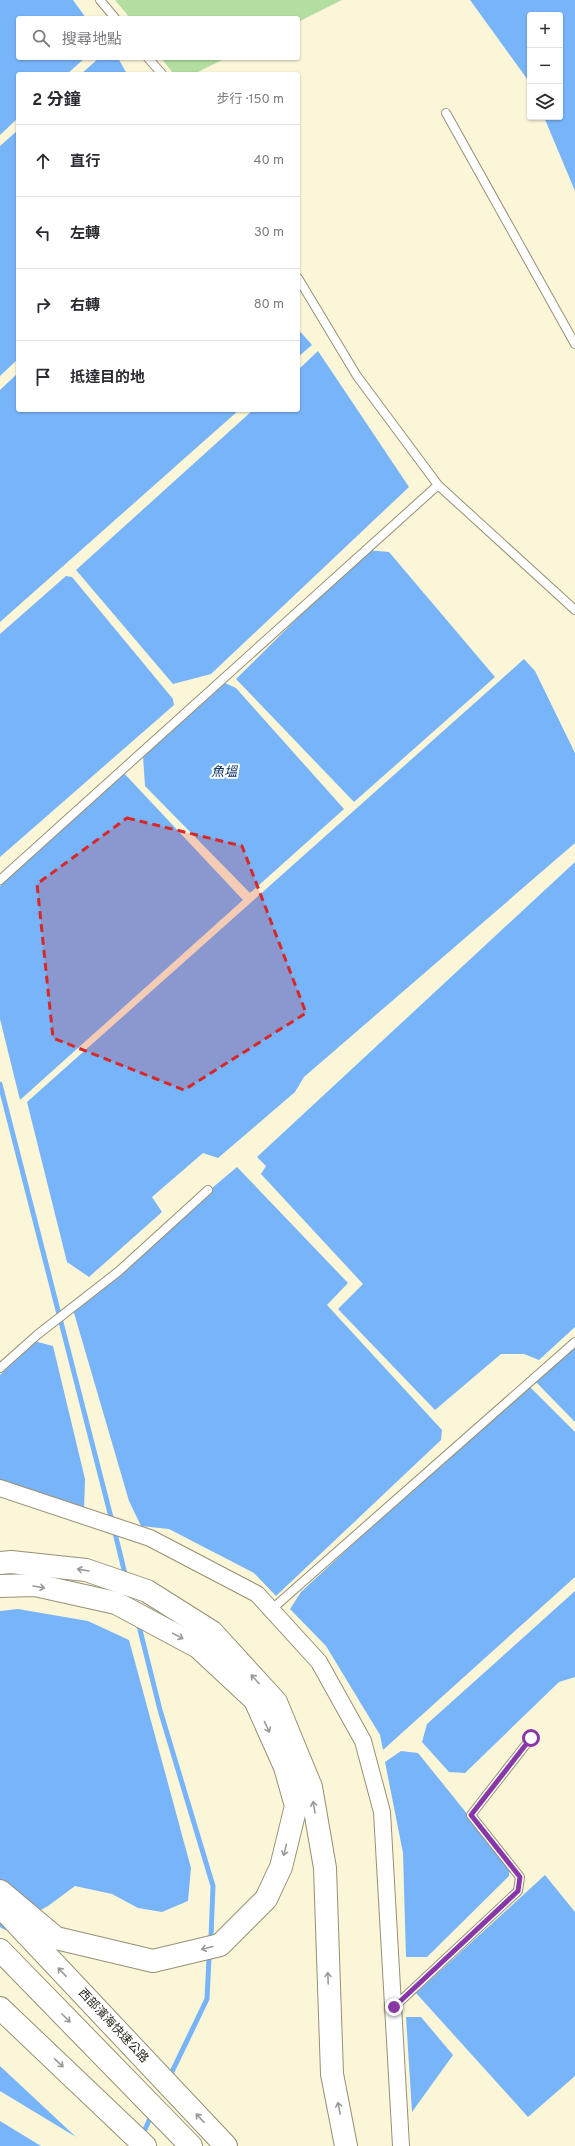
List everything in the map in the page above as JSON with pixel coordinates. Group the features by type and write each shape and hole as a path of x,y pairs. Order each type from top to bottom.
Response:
{"highway":[{"path":"0,1563 11,1562 86,1570 147,1591 212,1632 276,1702 311,1787 325,1868 332,2074 346,2146"},
{"path":"0,1586 35,1585 116,1603 198,1647 255,1700 285,1767 296,1806 280,1867 266,1900 220,1945 153,1961 56,1938 0,1891"},
{"name":"西部濱海快速公路","path":"0,1906 226,2146"},
{"path":"0,1950 191,2146"},
{"path":"0,2008 139,2141"}],"street":[{"path":"0,1488 150,1538 256,1594 272,1609 320,1662 363,1741 382,1812 401,2146"}],"lane":[{"path":"100,0 113,16"},
{"path":"150,60 160,72"},
{"path":"446,112 575,344"},
{"path":"300,281 357,376 438,485 575,610"},
{"path":"0,880 438,485"},
{"path":"0,1368 37,1335 118,1271 208,1190"},
{"path":"272,1609 575,1342"},
{"path":"394,2007 518,1891 520,1877 471,1815 531,1738"}],"highlighted area":[{"path":"127,818 242,846 306,1013 184,1090 53,1038 37,884"}],"green space":[{"path":"115,0 342,0 300,21 300,16 128,16"},
{"path":"163,60 222,60 198,72 172,72"}],"water":[{"path":"0,0 73,0 85,16 16,16 16,60 83,60 69,72 16,72 16,120 0,135"},
{"path":"470,0 575,0 575,191 545,120 563,120 563,12 527,12 527,79"},
{"path":"97,60 119,60 126,72 83,72"},
{"path":"16,132 16,361 0,376 0,146"},
{"path":"300,331 312,345 300,355"},
{"path":"318,351 409,487 211,674 173,684 76,570 251,412 300,412 300,368"},
{"path":"16,375 16,412 237,412 0,622 0,390"},
{"path":"366,550 389,552 495,677 354,802 236,679"},
{"path":"66,576 72,577 173,699 174,705 0,857 0,634"},
{"path":"524,659 535,671 575,753 575,843 304,1077 295,1092 218,1158 203,1153 152,1197 162,1212 89,1277 67,1262 27,1102"},
{"name":"魚塭","path":"225,683 236,688 344,809 250,893 145,786 143,756"},
{"path":"121,770 243,900 20,1100 0,1019 0,886"},
{"path":"575,862 575,1327 539,1360 524,1354 501,1354 435,1410 338,1309 363,1284 261,1174 266,1166 257,1157"},
{"path":"237,1167 348,1283 327,1305 442,1430 441,1440 276,1596 254,1573 169,1529 141,1526 129,1501 72,1306"},
{"path":"34,1341 53,1346 85,1479 84,1511 0,1481 0,1375"},
{"path":"575,1344 575,1422 534,1380"},
{"path":"530,1387 575,1432 575,1577 383,1750 380,1735 326,1646 290,1609 301,1592 516,1393"},
{"path":"575,1591 575,1677 559,1682 465,1773 449,1772 422,1742 427,1724"},
{"path":"18,1609 88,1621 129,1640 191,1868 188,1901 162,1912 138,1908 112,1894 75,1886 48,1906 5,1930 0,1927 0,1611"},
{"path":"401,1751 418,1753 510,1867 509,1876 427,1957 406,1957 403,1853 385,1762"},
{"path":"545,1875 575,1912 575,2076 528,2117 416,1993"},
{"path":"406,2017 421,2017 453,2055 412,2112"},
{"path":"0,2066 76,2137 0,2091"},
{"path":"0,2121 41,2146 0,2146"}],"waterway":[{"path":"0,1084 112,1521"},
{"path":"114,1529 126,1578"},
{"path":"138,1622 160,1710 213,1886 211,1937"},
{"path":"169,2078 207,1999 209,1958"},
{"path":"142,2136 152,2114"}],"route":[{"path":"394,2007 518,1891 520,1877 471,1815 531,1738"}]}
